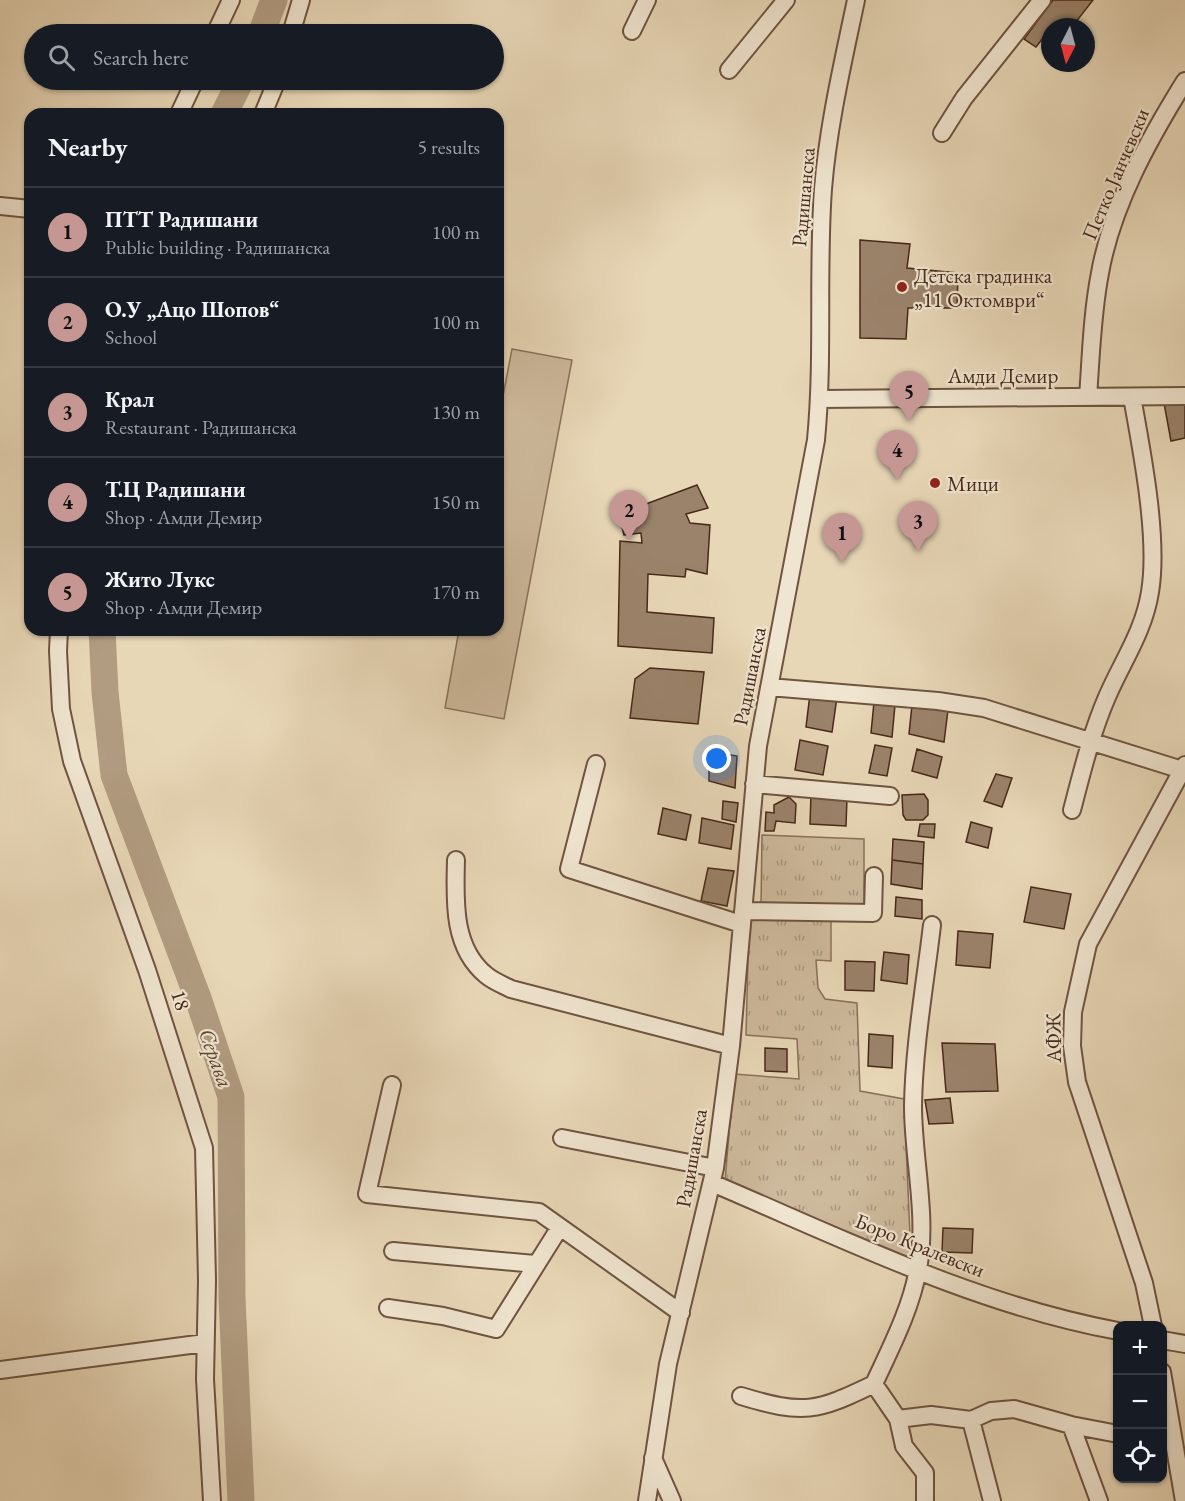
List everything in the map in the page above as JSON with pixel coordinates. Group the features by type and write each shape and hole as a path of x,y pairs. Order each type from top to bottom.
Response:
{"street":[{"path":"220,24 231,0"},
{"path":"294,24 301,0"},
{"path":"632,31 647,0"},
{"path":"729,70 786,0"},
{"name":"Радишанска","path":"647,1501 668,1364 713,1176 731,1046 754,784 769,687 816,440 820,399 823,187 835,106 856,0"},
{"path":"942,134 964,98 1042,0"},
{"name":"Петко Јанчевски","path":"1088,397 1097,295 1106,249 1130,186 1156,128 1185,81"},
{"path":"182,108 190,90"},
{"path":"265,108 273,90"},
{"path":"0,206 24,208"},
{"name":"Амди Демир","path":"820,399 1185,396"},
{"path":"1072,810 1090,740 1107,696 1135,644 1150,592 1152,541 1132,397"},
{"name":"18","path":"59,636 61,709 72,761 147,970 204,1148 207,1280 205,1343 212,1501"},
{"path":"769,687 938,701 984,708 1184,767"},
{"path":"596,764 569,869 666,902 742,917 873,913 874,876"},
{"name":"АФЖ","path":"1152,1321 1144,1283 1077,1082 1072,1046 1073,1012 1088,944 1184,767"},
{"path":"754,784 890,796"},
{"path":"456,860 455,912 460,933 468,951 486,975 511,989 731,1046"},
{"path":"741,1396 773,1406 805,1410 828,1405 874,1384 901,1325 918,1270 921,1242 913,1105 916,1058 932,925"},
{"path":"392,1085 367,1194 539,1212 681,1313"},
{"name":"Боро Кралевски","path":"562,1138 713,1176 969,1291 1059,1319 1113,1330"},
{"path":"388,1308 443,1316 496,1329 560,1227"},
{"path":"393,1251 535,1264"},
{"path":"1167,1341 1185,1344"},
{"path":"0,1370 205,1343"},
{"path":"1162,1375 1169,1444 1184,1501"},
{"path":"874,1384 898,1419 904,1446 925,1473 926,1501"},
{"path":"898,1419 931,1415 971,1420 991,1411 1014,1409 1071,1425 1113,1433"},
{"path":"971,1420 992,1501"},
{"path":"1071,1425 1099,1501"},
{"path":"652,1458 672,1501"}],"green space":[{"path":"512,349 572,360 504,719 445,708 458,636 504,636 504,391"},
{"path":"762,835 864,839 864,907 761,907"},
{"path":"831,917 831,961 816,960 818,988 825,999 857,1003 860,1091 904,1099 911,1258 725,1181 734,1074 799,1079 797,1039 746,1035 749,919"}],"building":[{"path":"1053,0 1093,0 1079,18 1041,18 1041,40 1036,47 1024,39"},
{"path":"860,240 910,244 907,268 958,273 957,308 908,308 906,339 860,338"},
{"path":"1185,399 1185,438 1171,441 1164,403"},
{"path":"697,485 708,508 686,514 690,523 710,525 707,574 686,569 685,577 648,574 647,612 714,618 712,653 618,646 620,541 642,543 641,533 624,535 619,514"},
{"path":"650,668 704,672 698,724 630,718 635,679"},
{"path":"810,694 837,697 832,732 806,727"},
{"path":"874,702 895,705 892,737 871,733"},
{"path":"912,705 948,710 944,742 909,734"},
{"path":"800,740 828,746 823,775 795,770"},
{"path":"875,745 892,748 887,776 869,773"},
{"path":"917,749 942,757 937,778 912,771"},
{"path":"709,751 737,756 735,788 709,781"},
{"path":"996,774 1012,778 1002,807 984,801"},
{"path":"811,794 847,798 846,826 810,824"},
{"path":"924,794 928,800 928,815 923,820 906,820 903,815 902,795"},
{"path":"789,797 796,804 795,823 776,821 774,831 765,831 766,812 774,813 774,805"},
{"path":"723,801 738,803 736,822 722,819"},
{"path":"663,808 691,815 686,840 658,834"},
{"path":"702,818 734,825 731,849 699,843"},
{"path":"971,822 992,828 988,848 966,842"},
{"path":"920,824 935,824 934,838 918,836"},
{"path":"893,839 924,842 923,864 892,860"},
{"path":"892,860 923,864 922,889 891,884"},
{"path":"708,868 734,871 727,906 701,901"},
{"path":"1031,887 1071,894 1064,929 1024,922"},
{"path":"896,897 922,900 922,919 895,916"},
{"path":"958,931 993,934 990,968 956,965"},
{"path":"884,952 909,955 907,984 881,980"},
{"path":"845,961 875,962 874,991 845,990"},
{"path":"869,1034 893,1036 892,1068 868,1066"},
{"path":"942,1043 995,1044 998,1091 946,1092"},
{"path":"765,1048 787,1049 787,1072 765,1071"},
{"path":"950,1098 953,1123 929,1124 925,1100"},
{"path":"943,1228 973,1229 972,1253 942,1252"}],"waterway":[{"name":"Серава","path":"265,24 274,0"},
{"name":"Серава","path":"227,108 236,90"},
{"name":"Серава","path":"102,636 105,692 114,775 199,1001 231,1097 232,1298 241,1501"}],"place":[{"name":"Детска градинка „11 Октомври“","path":"902,287"},
{"name":"Жито Лукс","path":"909,421"},
{"name":"Т.Ц Радишани","path":"897,480"},
{"name":"Мици","path":"935,483"},
{"name":"О.У „Ацо Шопов“","path":"629,540"},
{"name":"Крал","path":"918,551"},
{"name":"ПТТ Радишани","path":"842,563"}]}
